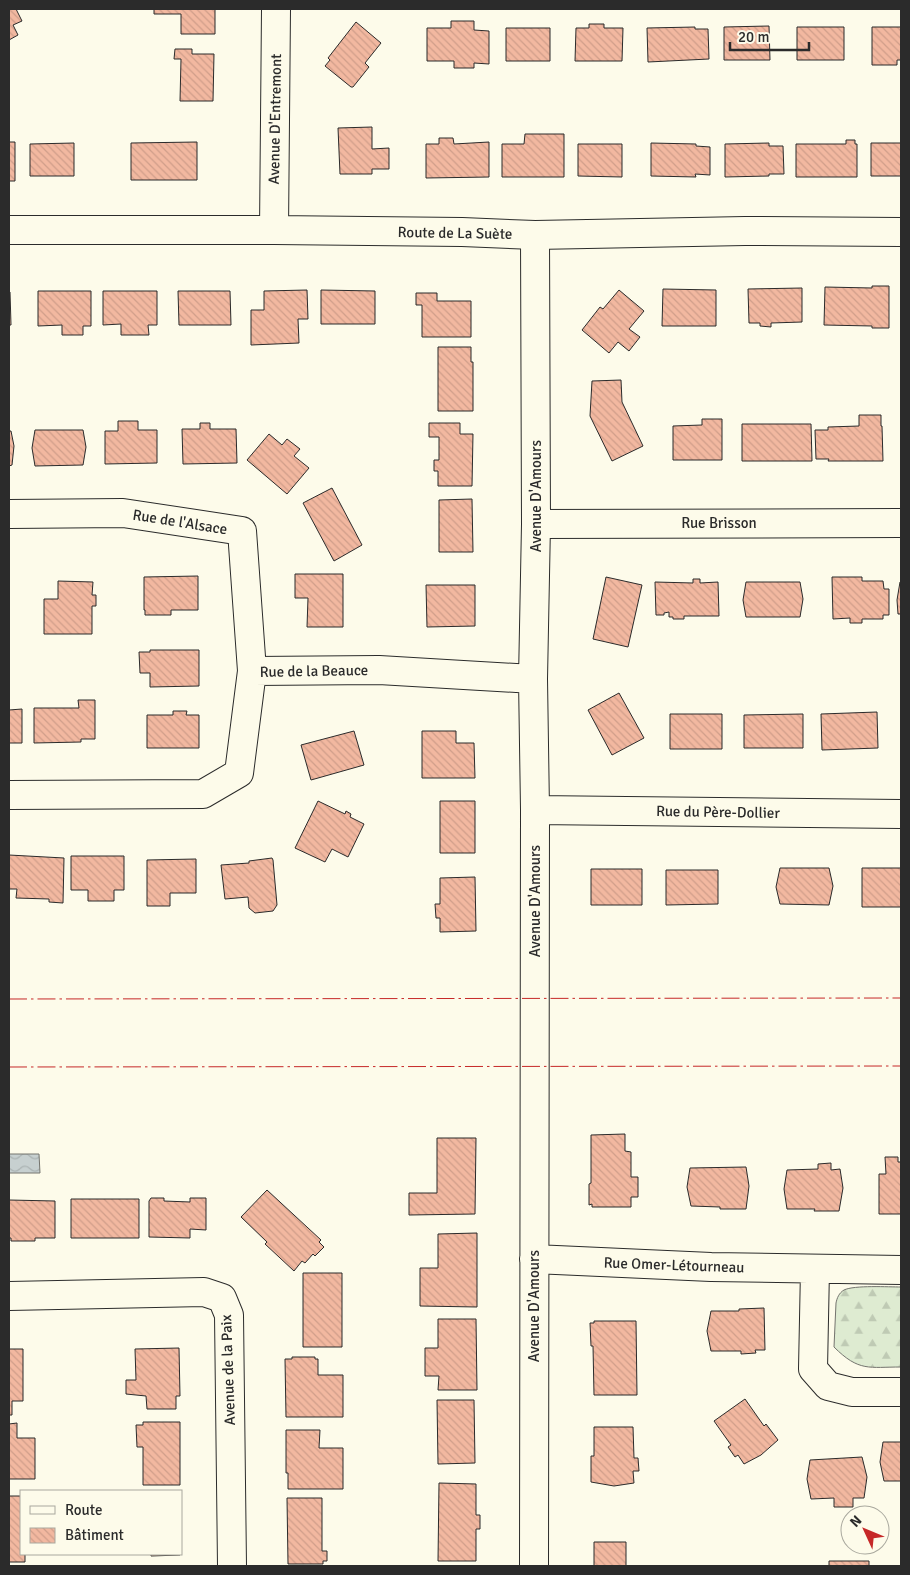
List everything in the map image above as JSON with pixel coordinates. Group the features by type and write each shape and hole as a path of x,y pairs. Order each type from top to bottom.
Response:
{"street":[{"name":"Avenue D'Entremont","path":"274,230 276,9"},
{"name":"Route de La Suète","path":"9,230 274,230 462,232 535,235 745,231 901,232"},
{"name":"Avenue D'Amours","path":"534,1566 535,810 533,678 536,524 535,235"},
{"name":"Rue de l'Alsace","path":"9,514 124,513 242,531 252,671"},
{"name":"Rue Brisson","path":"536,524 901,523"},
{"name":"Rue de la Beauce","path":"9,795 203,794 239,773 252,671 379,670 533,678"},
{"name":"Rue du Père-Dollier","path":"535,810 901,814"},
{"name":"Rue Omer-Létourneau","path":"534,1259 711,1267 901,1270"},
{"path":"815,1268 813,1369 828,1386 852,1392 901,1392"},
{"name":"Avenue de la Paix","path":"9,1296 204,1292 222,1298 229,1315 232,1566"}],"green space":[{"path":"863,1287 901,1287 901,1367 872,1367 858,1364 851,1361 834,1347 836,1303 842,1291 849,1288"}],"water":[{"path":"9,1154 39,1154 40,1173 9,1173"}],"building":[{"path":"9,9 16,9 22,21 13,25 18,35 9,40"},
{"path":"154,9 215,9 215,34 181,34 181,14 154,14"},
{"path":"451,21 474,21 474,30 489,31 489,64 474,63 474,68 454,68 454,61 427,61 427,28 451,28"},
{"path":"356,22 381,43 365,63 369,67 351,87 325,66 330,60 328,58"},
{"path":"589,24 604,24 604,28 623,28 622,61 575,61 576,28 589,28"},
{"path":"769,26 770,60 724,60 724,27"},
{"path":"695,27 695,29 708,29 709,59 648,62 647,28"},
{"path":"797,27 844,27 844,60 797,60"},
{"path":"872,27 901,27 901,60 897,60 897,65 872,65"},
{"path":"506,28 550,28 550,61 506,61"},
{"path":"175,49 192,49 192,54 214,54 213,101 180,101 181,59 174,59"},
{"path":"372,127 372,149 389,148 389,169 372,169 372,174 340,174 338,128"},
{"path":"525,134 564,134 564,177 502,177 502,144 524,144"},
{"path":"439,138 453,138 454,144 489,142 489,177 426,178 426,144 439,144"},
{"path":"846,140 855,140 855,144 857,144 857,177 796,177 796,144 846,144"},
{"path":"9,142 15,142 15,181 9,181"},
{"path":"197,142 197,180 131,180 131,143"},
{"path":"74,143 74,176 30,176 30,144"},
{"path":"651,143 696,144 696,146 710,147 710,175 695,174 696,177 651,176"},
{"path":"769,143 769,146 783,146 784,174 725,177 725,144"},
{"path":"871,143 901,143 901,176 871,176"},
{"path":"578,144 622,144 622,177 578,176"},
{"path":"872,286 889,286 889,328 824,325 825,287 872,288"},
{"path":"802,288 802,322 771,323 771,327 760,326 760,323 749,323 748,289"},
{"path":"663,289 716,290 716,326 662,326"},
{"path":"307,290 308,319 298,319 299,343 251,345 251,310 264,310 264,291"},
{"path":"321,290 375,291 375,324 321,324"},
{"path":"619,290 644,311 629,329 640,337 629,351 618,342 609,353 582,330 600,307 603,309"},
{"path":"38,291 91,291 91,326 83,326 83,335 62,335 62,325 38,326"},
{"path":"103,291 157,291 157,325 148,325 149,335 121,335 121,324 103,325"},
{"path":"178,291 230,291 231,325 179,325"},
{"path":"10,292 11,325 9,325"},
{"path":"416,293 437,293 437,301 471,301 471,337 422,337 422,305 416,305"},
{"path":"438,347 471,347 471,362 473,362 473,411 438,411"},
{"path":"621,380 622,402 643,446 612,461 590,416 592,381"},
{"path":"859,415 881,415 883,461 828,461 829,459 816,459 815,430 828,430 828,427 859,426"},
{"path":"702,419 722,419 722,460 673,460 673,426 702,425"},
{"path":"118,421 138,421 138,430 157,430 157,463 105,464 105,431 118,431"},
{"path":"200,423 210,423 210,429 236,429 237,463 183,464 182,429 200,429"},
{"path":"429,423 460,423 460,434 473,434 472,486 438,486 438,471 434,471 434,460 439,460 439,437 429,437"},
{"path":"742,424 811,424 812,461 742,461"},
{"path":"35,430 83,430 86,447 83,465 35,466 32,448"},
{"path":"9,431 11,431 14,446 12,465 9,466"},
{"path":"269,434 282,445 287,439 300,449 294,456 309,468 287,494 247,460"},
{"path":"332,488 362,545 334,561 303,503"},
{"path":"472,499 473,552 439,552 439,500"},
{"path":"295,574 343,574 343,627 307,627 308,598 295,598"},
{"path":"198,576 198,610 171,610 171,615 145,615 144,577"},
{"path":"606,577 642,585 628,647 593,639"},
{"path":"832,577 862,577 862,581 883,581 884,589 889,589 889,615 883,615 883,619 862,619 862,623 850,623 850,618 833,619"},
{"path":"693,579 700,579 700,583 718,582 719,616 684,616 684,619 673,619 673,617 669,617 669,612 664,613 664,615 656,615 655,582 693,583"},
{"path":"58,581 93,582 92,595 96,595 96,606 92,606 92,634 44,634 44,599 58,599"},
{"path":"746,582 800,582 803,599 800,617 746,617 743,600"},
{"path":"900,582 901,614 898,614 897,600"},
{"path":"426,585 475,585 475,626 427,627"},
{"path":"150,650 199,650 199,686 150,687 150,673 140,673 139,652 150,652"},
{"path":"619,693 644,738 612,755 588,710"},
{"path":"78,700 95,700 95,739 81,739 81,742 34,743 34,708 79,708"},
{"path":"22,709 22,743 9,743 9,710"},
{"path":"173,711 187,711 186,715 199,715 199,748 147,748 147,715 173,715"},
{"path":"877,712 878,748 822,750 821,714"},
{"path":"670,714 722,714 722,749 670,749"},
{"path":"803,714 803,748 744,748 744,715"},
{"path":"354,731 364,765 311,780 301,745"},
{"path":"422,731 456,731 456,743 474,743 475,778 422,778"},
{"path":"318,801 345,814 346,811 351,814 350,817 364,824 348,857 332,849 325,862 295,848"},
{"path":"440,801 475,801 475,853 440,853"},
{"path":"9,855 64,858 63,903 49,902 49,899 16,898 17,889 9,889"},
{"path":"71,856 124,856 124,890 114,890 114,901 88,901 88,890 71,890"},
{"path":"272,858 277,905 273,911 255,913 249,908 248,897 225,899 221,865 249,863 249,861"},
{"path":"196,859 196,893 170,893 170,906 147,906 147,860"},
{"path":"780,868 829,868 833,886 829,905 780,904 776,887"},
{"path":"862,868 901,868 901,907 862,907"},
{"path":"591,869 642,869 642,905 591,905"},
{"path":"666,870 718,870 718,904 666,905"},
{"path":"475,877 476,931 440,932 440,918 436,918 435,904 440,904 440,878"},
{"path":"625,1134 625,1151 631,1152 631,1177 638,1177 638,1197 631,1197 631,1207 592,1207 592,1204 589,1205 591,1135"},
{"path":"437,1138 476,1138 475,1214 409,1215 409,1193 437,1193"},
{"path":"885,1157 898,1157 898,1162 901,1162 901,1214 879,1214 879,1174 886,1174"},
{"path":"831,1163 831,1170 840,1169 843,1188 839,1211 787,1209 784,1189 787,1170 818,1169 818,1164"},
{"path":"746,1167 749,1186 746,1209 691,1206 687,1187 690,1168"},
{"path":"267,1190 321,1240 319,1242 324,1247 315,1256 313,1254 305,1263 302,1261 294,1271 265,1244 267,1242 241,1217"},
{"path":"151,1198 164,1198 164,1201 190,1202 190,1198 206,1198 206,1230 190,1229 190,1238 149,1237 149,1201"},
{"path":"71,1199 139,1199 139,1238 71,1238"},
{"path":"9,1200 55,1201 55,1238 35,1238 35,1241 11,1241 11,1238 9,1238"},
{"path":"477,1233 477,1307 420,1306 420,1268 438,1268 438,1234"},
{"path":"303,1273 342,1273 342,1347 303,1347"},
{"path":"764,1308 765,1350 755,1350 756,1353 741,1354 741,1351 711,1351 707,1331 711,1311 739,1311 739,1309"},
{"path":"438,1319 476,1319 477,1390 438,1390 439,1376 425,1376 425,1348 438,1348"},
{"path":"594,1321 636,1321 637,1395 594,1395 593,1346 591,1346 590,1323 594,1323"},
{"path":"179,1348 180,1396 176,1396 176,1409 147,1409 146,1396 126,1394 126,1380 136,1380 135,1349"},
{"path":"9,1349 23,1349 23,1401 12,1401 12,1415 9,1415"},
{"path":"292,1357 315,1357 315,1359 318,1359 318,1375 343,1375 343,1417 286,1417 285,1359 292,1359"},
{"path":"745,1399 764,1426 766,1424 778,1440 761,1455 744,1464 738,1455 735,1457 728,1447 731,1445 714,1421"},
{"path":"437,1400 474,1400 475,1463 438,1464"},
{"path":"143,1422 180,1422 180,1485 143,1485 143,1447 137,1447 136,1425 143,1425"},
{"path":"17,1423 17,1438 35,1438 35,1479 9,1479 9,1424"},
{"path":"594,1427 633,1427 634,1458 638,1458 639,1471 633,1471 634,1483 614,1486 591,1482 591,1456 594,1456"},
{"path":"286,1430 320,1430 319,1448 343,1448 343,1489 288,1489"},
{"path":"883,1442 901,1442 901,1481 884,1481 880,1462"},
{"path":"862,1457 867,1477 864,1498 853,1498 853,1505 840,1505 840,1507 834,1507 834,1498 811,1499 807,1479 810,1460"},
{"path":"439,1483 476,1484 476,1515 480,1515 480,1529 476,1529 476,1561 438,1561"},
{"path":"9,1496 20,1496 20,1555 25,1555 25,1562 9,1562"},
{"path":"287,1498 322,1498 322,1551 327,1551 327,1561 323,1561 323,1564 288,1564"},
{"path":"594,1542 626,1542 626,1566 594,1566"},
{"path":"829,1561 869,1561 869,1566 829,1566"}],"power":[{"path":"9,999 901,998"},
{"path":"9,1067 901,1066"}]}
